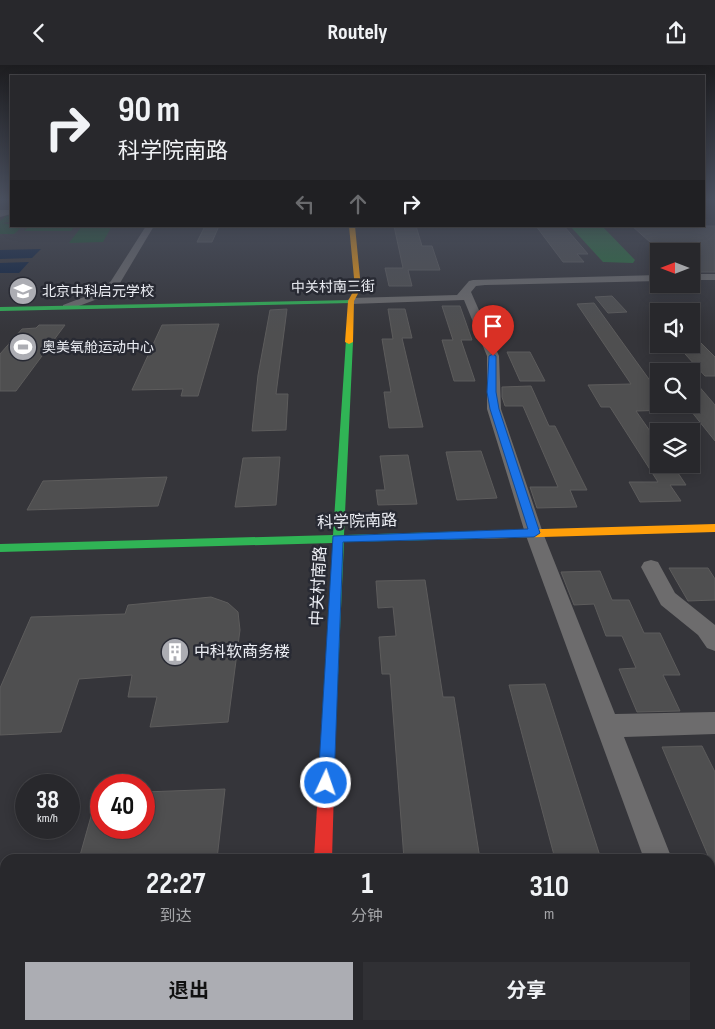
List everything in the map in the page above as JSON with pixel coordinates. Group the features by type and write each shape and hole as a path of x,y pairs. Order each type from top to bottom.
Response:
{"street":[{"path":"67,307 104,293 115,283 140,243"},
{"name":"中关村南路","path":"323,854 337,539 351,301 358,288 354,243"},
{"path":"700,277 715,277"},
{"name":"中关村南三街","path":"0,309 449,299 460,298 473,283 650,278"},
{"path":"466,293 493,356 492,392 494,409 534,533 656,854"},
{"name":"科学院南路","path":"0,548 715,528"},
{"path":"652,567 668,599 706,629 715,642"},
{"path":"609,726 715,723"}],"green space":[{"path":"586,243 618,243 635,260 633,263 603,262"}],"water":[{"path":"41,249 32,258 0,259 0,250"},
{"path":"29,262 19,273 0,273 0,263"}],"building":[{"path":"398,243 421,243 422,246 432,246 440,270 408,270 412,286 389,286 385,268 403,268"},
{"path":"549,243 579,243 588,254 577,254 584,262 563,262"},
{"path":"651,243 715,243 715,272 700,272 700,243"},
{"path":"612,296 627,312 608,313 595,297"},
{"path":"594,303 650,381 650,411 636,411 650,431 650,470 610,407 601,407 588,385 631,384 577,304"},
{"path":"442,306 460,306 472,340 461,340 475,381 454,381 442,340 453,340"},
{"path":"287,309 276,394 288,394 286,430 252,431 258,375 270,310"},
{"path":"388,309 405,309 412,338 402,338 423,427 389,428 384,392 391,392 382,339 393,339"},
{"path":"219,324 198,396 181,396 183,389 132,390 162,325"},
{"path":"39,325 65,325 16,391 0,391 0,354 22,329 36,328"},
{"path":"700,342 715,357 715,376 705,376 700,370 700,363 693,363 684,353 700,353"},
{"path":"507,352 530,352 545,381 520,381"},
{"path":"531,386 549,426 555,426 587,490 570,490 577,507 537,508 530,487 558,487 523,406 505,406 502,397 502,387"},
{"path":"700,388 715,405 715,441 693,413 700,413"},
{"path":"481,451 497,498 457,500 446,452"},
{"path":"408,455 417,504 378,505 376,490 385,490 380,456"},
{"path":"280,457 276,505 235,507 243,458"},
{"path":"652,473 678,473 686,485 670,485 681,501 640,502 629,482 658,482"},
{"path":"167,477 158,506 27,510 43,481"},
{"path":"669,568 708,568 715,579 715,600 688,601"},
{"path":"600,571 612,600 629,600 644,633 660,633 680,675 663,675 680,711 637,712 619,669 636,668 622,636 606,636 594,604 574,605 561,572"},
{"path":"425,580 443,697 454,697 479,854 404,854 390,674 382,674 379,637 396,636 393,607 378,608 376,581"},
{"path":"211,597 228,603 238,612 240,630 228,722 150,727 157,697 128,697 132,675 79,679 61,732 0,735 0,688 31,617 125,614 128,605"},
{"path":"545,684 599,854 554,854 509,685"},
{"path":"702,746 715,772 715,854 707,854 662,747"},
{"path":"225,789 218,854 80,854 90,820 90,839 155,839 155,792"}],"traffic: fast":[{"path":"0,309 351,301"},
{"path":"329,720 349,342"},
{"path":"0,548 474,535"}],"traffic: slow":[{"path":"349,342 351,301 358,288 354,243"},
{"path":"474,535 715,528"}],"traffic: jam":[{"path":"323,854 329,720"}],"place":[{"name":"北京中科启元学校","path":"23,291"},
{"name":"奥美氧舱运动中心","path":"23,347"},
{"name":"中科软商务楼","path":"175,652"}],"route":[{"path":"326,783 337,539 534,533 494,409 492,392 493,356"}]}
